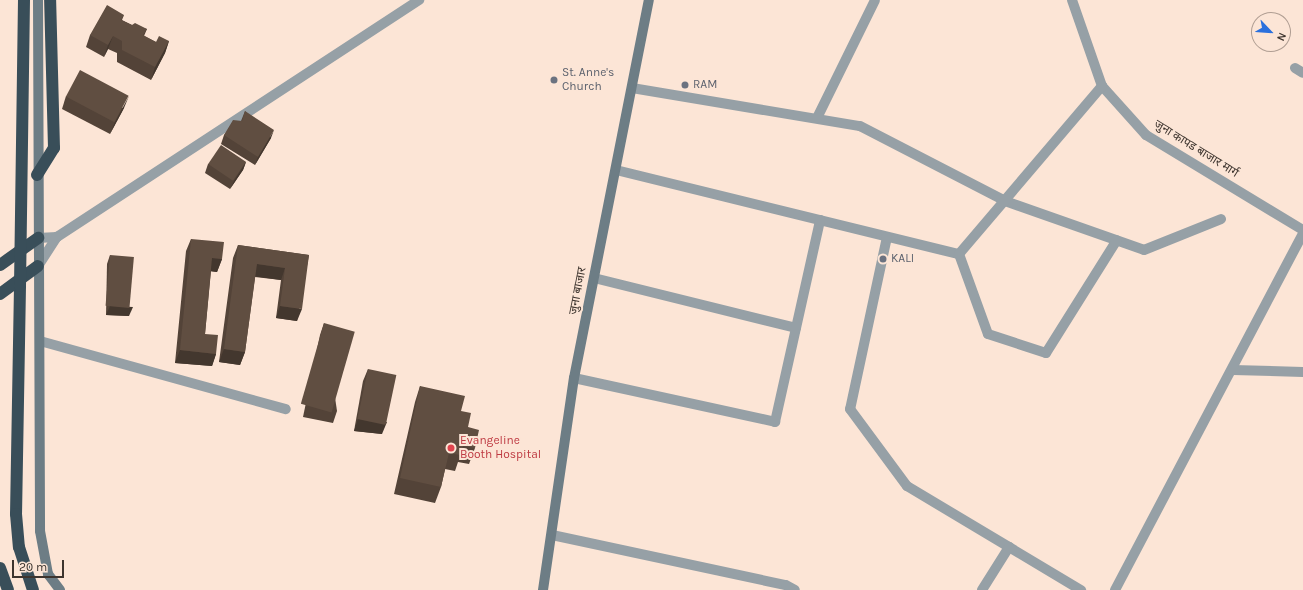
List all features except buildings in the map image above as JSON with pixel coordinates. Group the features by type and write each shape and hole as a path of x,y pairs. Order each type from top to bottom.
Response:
{"highway":[{"path":"24,0 16,514 19,547 34,590"},
{"path":"38,175 54,148 50,0"},
{"path":"0,265 38,238"},
{"path":"0,294 38,266"},
{"path":"0,568 8,590"}],"street":[{"path":"38,0 38,266 40,341 38,462 40,532 48,574 60,590"},
{"path":"38,266 57,237 419,0"},
{"name":"जुना बाजार","path":"543,590 574,378 650,0"},
{"path":"817,118 875,0"},
{"name":"जुना कापड बाजार मार्ग","path":"1072,0 1102,86 1146,135 1303,232"},
{"path":"959,254 1102,86"},
{"path":"632,88 860,126 1005,201 1144,250 1221,219"},
{"path":"616,170 959,254"},
{"path":"574,378 775,422 820,220"},
{"path":"1115,590 1146,528 1234,370 1303,232"},
{"path":"38,238 57,237"},
{"path":"887,237 850,410 908,486 1081,590"},
{"path":"959,254 988,334 1046,353 1117,240"},
{"path":"594,278 796,328"},
{"path":"40,341 286,409"},
{"path":"1234,370 1303,372"},
{"path":"552,535 786,585 794,590"},
{"path":"982,590 1009,547"}],"place":[{"name":"St. Anne's Church","path":"554,80"},
{"name":"RAM","path":"685,85"},
{"name":"KALI","path":"883,259"},
{"name":"Evangeline Booth Hospital","path":"451,448"}]}
